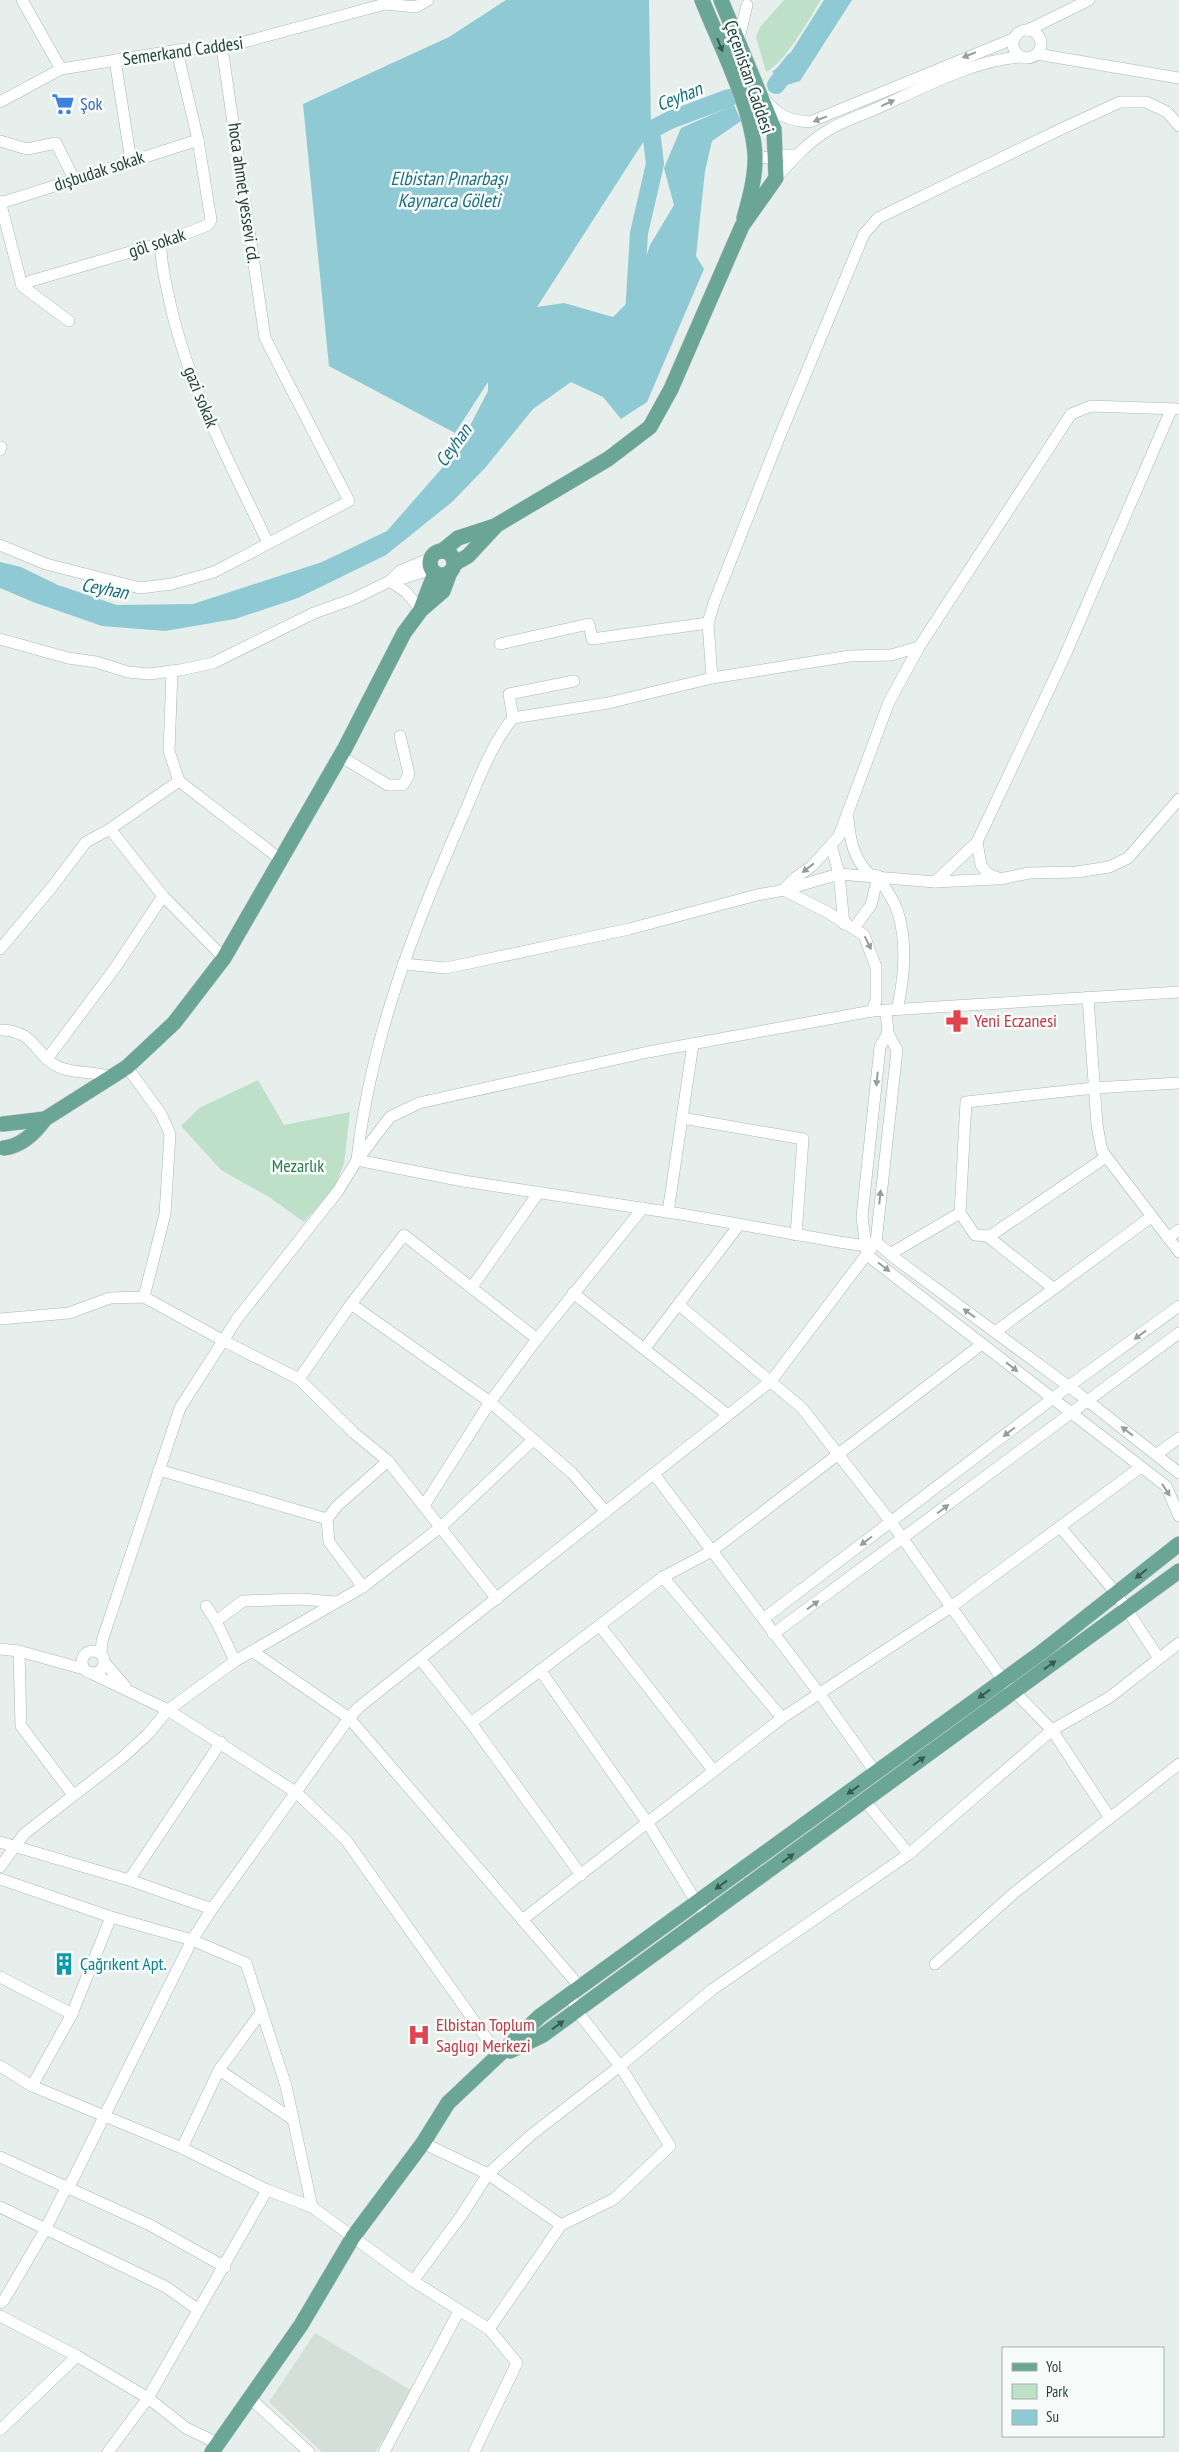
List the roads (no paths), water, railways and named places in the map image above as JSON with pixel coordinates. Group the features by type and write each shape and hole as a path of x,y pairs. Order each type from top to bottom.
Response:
{"main road":[{"name":"Çeçenistan Caddesi","path":"702,0 736,85 754,143 754,173 742,226"},
{"name":"Çeçenistan Caddesi","path":"721,0 774,129 776,178"},
{"path":"2,1149 12,1147 27,1138 46,1120 127,1067 174,1023 224,958 340,756 404,633 421,610 441,565 468,556 495,526 608,458 650,427 672,389 742,226 776,178"},
{"path":"2,1149 10,1136 2,1123 46,1120"},
{"path":"215,2448 301,2325 353,2237 423,2143 448,2103 540,2016 1042,1652 1179,1544"},
{"path":"499,2056 543,2036 1179,1571"}],"street":[{"path":"22,0 61,69"},
{"name":"Semerkand Caddesi","path":"0,102 61,69 177,51 222,48 386,4 413,4 428,0"},
{"path":"798,155 776,155 773,159 767,159 754,143 755,130 770,117 810,122 1015,38 1020,32 1028,30 1089,0"},
{"path":"728,18 745,2"},
{"path":"738,42 745,2"},
{"path":"1028,30 1036,33 1041,41 1037,54"},
{"path":"1015,38 1015,52 1022,57"},
{"name":"hoca ahmet yessevi cd.","path":"222,48 265,338 349,501 268,543"},
{"path":"177,51 198,140"},
{"path":"776,178 798,155 830,129 922,88 991,61 1006,58 1030,58 1037,54 1179,78"},
{"path":"116,60 131,161"},
{"path":"756,82 771,107 788,118"},
{"path":"712,678 708,623 779,438 864,234 878,218 1058,130 1120,102 1146,102 1167,112 1179,126"},
{"name":"dışbudak sokak","path":"1,202 198,140"},
{"name":"göl sokak","path":"22,286 31,281 161,242 208,225 211,220 198,140"},
{"path":"0,141 27,149 56,143 74,179"},
{"path":"1,202 22,286 69,321"},
{"name":"gazi sokak","path":"161,242 161,259 179,343 203,407 268,543"},
{"path":"784,890 795,878 812,866 839,836 889,702 919,647 1071,414 1091,406 1175,409 1063,660 977,842 935,882"},
{"path":"0,545 46,564 140,588 172,584 214,572 268,543"},
{"path":"0,639 68,658 96,662 128,672 149,674 172,671 213,663 314,613 353,599 390,581 400,572 441,565"},
{"path":"390,581 406,592 421,610"},
{"path":"500,644 589,624 592,639 708,623"},
{"path":"357,1160 362,1116 370,1077 403,964 450,846 499,735 513,718 608,703 712,678 850,656 891,655 919,647"},
{"path":"172,671 169,751 179,781 280,859"},
{"path":"513,718 508,694 574,681"},
{"path":"340,756 388,785 403,785 409,774 400,736"},
{"path":"0,949 52,887 86,842 110,829 179,781"},
{"path":"847,816 854,855 870,875 912,882 1000,879 1029,873 1077,872 1109,867 1128,858 1179,799"},
{"path":"110,829 163,896 224,958"},
{"path":"977,842 981,865 987,874 1000,879"},
{"path":"831,845 839,874 849,926"},
{"path":"403,964 446,968 629,929 757,895 784,890 839,874 878,876"},
{"path":"849,926 870,906 878,876"},
{"path":"878,876 897,910 901,930 902,990 892,1010 888,1033 880,1047 862,1217 870,1248 982,1344 1166,1486 1179,1516"},
{"path":"784,890 827,912 864,935 874,956 876,967 876,1000 872,1010"},
{"path":"47,1059 115,968 163,896"},
{"path":"88,1671 100,1671 103,1658 102,1641 180,1408 237,1320 338,1191 357,1160 390,1117 419,1103 694,1044 872,1010 1179,992"},
{"path":"1088,997 1097,1125 1102,1152 1179,1252"},
{"path":"0,1030 12,1030 32,1040 47,1059 61,1068 81,1073 99,1072 111,1077"},
{"path":"0,2302 4,2300 45,2230 66,2188 71,2183 192,1940 212,1909 358,1707 421,1660 772,1381 870,1248 897,1050 888,1033"},
{"path":"668,1212 694,1044"},
{"path":"127,1067 161,1114 170,1134 165,1214 144,1297"},
{"path":"1106,1157 990,1236 975,1236 960,1212 966,1102 1094,1088 1179,1083"},
{"path":"682,1118 803,1140 796,1235"},
{"path":"357,1160 414,1172 668,1212 870,1248 890,1254 1069,1386 1179,1473"},
{"path":"472,1288 539,1192"},
{"path":"425,1504 490,1402 573,1293 643,1208"},
{"path":"890,1254 960,1212"},
{"path":"995,1332 1151,1216"},
{"path":"645,1348 739,1225"},
{"path":"1168,1238 1179,1230"},
{"path":"300,1380 351,1304 404,1235 537,1339"},
{"path":"987,1236 1053,1288"},
{"path":"573,1293 728,1415"},
{"path":"0,1319 69,1314 110,1298 144,1297 300,1380 354,1433 388,1461 425,1504 498,1599"},
{"path":"351,1304 490,1402 572,1473 606,1512"},
{"path":"679,1305 802,1408 891,1522 1003,1680 1052,1730 1110,1818"},
{"path":"762,1619 1069,1386 1179,1306"},
{"path":"773,1634 1179,1333"},
{"path":"471,1723 663,1577 712,1550 982,1344"},
{"path":"1157,1454 1179,1438"},
{"path":"0,1867 24,1834 148,1734 168,1710 252,1651 363,1587 442,1526 533,1440"},
{"path":"363,1587 329,1542 327,1519 337,1506 388,1461"},
{"path":"522,1920 782,1718 952,1608 1141,1467"},
{"path":"159,1470 327,1519"},
{"path":"654,1474 819,1693 876,1773"},
{"path":"1060,1527 1116,1593 1158,1657"},
{"path":"663,1577 782,1718"},
{"path":"216,1621 243,1601 302,1599 335,1602"},
{"path":"206,1606 216,1621 235,1662"},
{"path":"600,1626 713,1770"},
{"path":"412,2281 461,2216 488,2174 530,2135 620,2066 713,1989 909,1854 1052,1730 1110,1697 1158,1657 1179,1643"},
{"path":"0,1649 19,1651 51,1659 88,1671 130,1691 168,1710 221,1742 297,1793 346,1840 499,2056"},
{"path":"51,1659 93,1650 103,1658 130,1691"},
{"path":"19,1651 21,1726 73,1795"},
{"path":"252,1651 349,1718 522,1920 575,1991 577,2011 620,2066 670,2146 614,2199 561,2225 489,2329"},
{"path":"85,1653 82,1661 88,1671"},
{"path":"421,1660 471,1723 581,1875"},
{"path":"540,1670 647,1822 708,1916"},
{"path":"129,1880 221,1742"},
{"path":"935,1964 1014,1893 1179,1764"},
{"path":"865,1802 909,1854"},
{"path":"0,1842 129,1880 212,1909"},
{"path":"0,1879 111,1917 192,1940 246,1963 286,2086 312,2207"},
{"path":"32,2086 72,2014 111,1917"},
{"path":"0,1977 72,2014"},
{"path":"182,2148 219,2070 262,2011"},
{"path":"0,2066 32,2086 182,2148 268,2190 312,2207 412,2281 489,2329 517,2363 474,2452"},
{"path":"219,2070 292,2119"},
{"path":"423,2143 488,2174 561,2225"},
{"path":"0,2157 150,2225 225,2267"},
{"path":"108,2452 148,2398 197,2309 225,2267 268,2190"},
{"path":"0,2208 166,2287 197,2309"},
{"path":"384,2452 459,2311"},
{"path":"0,2316 77,2356 148,2398 215,2448"},
{"path":"0,2430 77,2356"},
{"path":"250,2400 309,2452"}],"water":[{"name":"Elbistan Pınarbaşı Kaynarca Göleti","path":"506,0 649,0 651,130 537,307 564,303 613,317 633,297 650,245 674,205 664,168 681,128 734,105 741,121 712,141 705,171 696,256 704,269 647,402 621,419 603,397 571,382 533,409 485,468 452,502 386,555 298,598 235,619 165,631 102,626 33,602 0,588 0,562 21,567 58,585 117,605 193,604 322,562 387,531 457,451 488,391 488,382 455,433 329,366 303,104 449,37"},
{"path":"824,0 852,0 800,81 787,85 772,72 786,60"}],"waterway":[{"name":"Ceyhan","path":"776,85 794,61"},
{"name":"Ceyhan","path":"634,315 639,233 655,164 651,130 670,120 729,98"}],"place":[{"name":"Şok","path":"63,104"},
{"name":"Yeni Eczanesi","path":"957,1021"},
{"name":"Çağrıkent Apt.","path":"64,1964"},
{"name":"Elbistan Toplum Saglıgı Merkezi","path":"419,2035"}],"park label":[{"name":"Mezarlık","path":"298,1166"}]}
